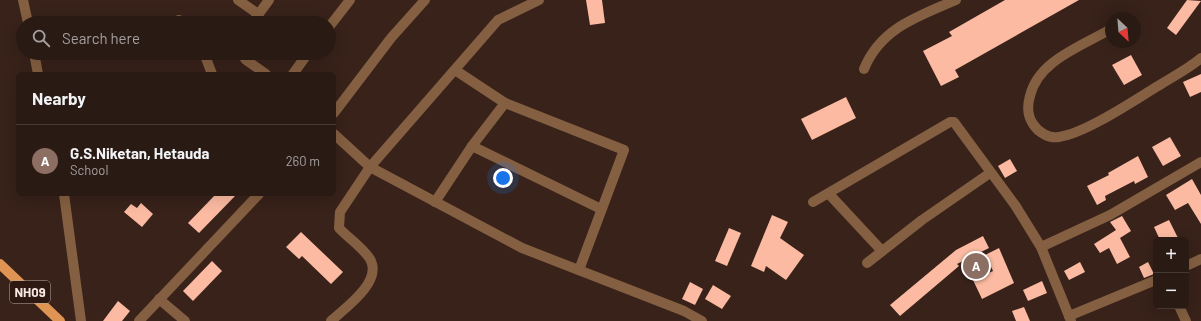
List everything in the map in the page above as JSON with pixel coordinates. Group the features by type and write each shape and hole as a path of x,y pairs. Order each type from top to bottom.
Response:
{"main road":[{"name":"NH09","path":"0,264 60,321"}],"street":[{"path":"23,0 26,16"},
{"path":"238,0 258,14 269,0"},
{"path":"336,18 350,0"},
{"path":"336,111 391,38 425,0"},
{"path":"331,321 369,285 374,270 371,260 339,228 340,212 370,167 498,20 525,3 539,0"},
{"path":"864,69 870,54 887,35 903,23 956,0"},
{"path":"1105,32 1053,62 1040,72 1032,87 1027,106 1030,119 1036,130 1045,135 1058,138 1082,128 1126,106 1201,58"},
{"path":"35,60 38,72"},
{"path":"207,60 211,72"},
{"path":"246,60 263,72"},
{"path":"294,72 303,60"},
{"path":"455,70 505,103 624,150 579,270"},
{"path":"435,202 472,146 505,103"},
{"path":"813,202 950,122 954,122 1015,205 1041,247 1070,319 1153,281"},
{"path":"336,136 370,167 522,248 684,311 702,321"},
{"path":"472,146 601,210"},
{"path":"1041,247 1110,215 1201,162"},
{"path":"867,263 922,220 990,173"},
{"path":"829,194 882,251"},
{"path":"64,196 80,321"},
{"path":"139,321 257,196"},
{"path":"1189,265 1201,259"},
{"path":"159,299 185,321"},
{"path":"1180,309 1186,321"}],"building":[{"path":"586,0 602,0 605,23 590,25"},
{"path":"1005,0 1079,0 955,70 959,77 941,86 923,51 952,36 949,32"},
{"path":"1187,0 1201,1 1176,35 1167,28"},
{"path":"1131,55 1142,75 1124,85 1112,65"},
{"path":"1201,74 1201,92 1190,97 1183,82"},
{"path":"846,97 856,118 812,140 801,119"},
{"path":"1170,137 1181,156 1163,166 1152,147"},
{"path":"1138,156 1148,177 1135,184 1134,181 1105,196 1106,200 1097,205 1087,186 1109,175 1108,173"},
{"path":"1010,159 1017,171 1005,178 998,166"},
{"path":"1192,179 1201,195 1201,224 1188,203 1175,210 1166,195"},
{"path":"214,196 235,196 199,233 188,223"},
{"path":"141,203 153,214 142,227 124,212 131,204 137,208"},
{"path":"772,215 788,222 780,238 804,255 786,280 766,266 764,272 751,266"},
{"path":"1122,216 1131,231 1120,238 1130,257 1117,264 1109,248 1100,253 1094,244 1116,230 1110,222"},
{"path":"1169,220 1178,237 1159,237 1154,227"},
{"path":"729,228 741,233 727,266 715,261"},
{"path":"301,232 343,272 331,284 302,256 299,259 286,247"},
{"path":"983,236 989,248 957,264 959,266 900,316 890,305 956,250"},
{"path":"999,248 1014,283 982,299 973,280 993,271 985,255"},
{"path":"212,261 222,271 193,301 183,291"},
{"path":"1080,262 1085,272 1069,280 1064,271"},
{"path":"1148,262 1153,274 1144,278 1139,267"},
{"path":"1042,281 1047,293 1028,301 1023,290"},
{"path":"690,282 703,289 695,305 682,299"},
{"path":"713,285 731,296 722,309 705,299"},
{"path":"118,301 130,311 122,321 103,321"},
{"path":"1024,307 1030,321 1016,321 1012,311"}],"place":[{"name":"G.S.Niketan, Hetauda","path":"976,266"}]}
